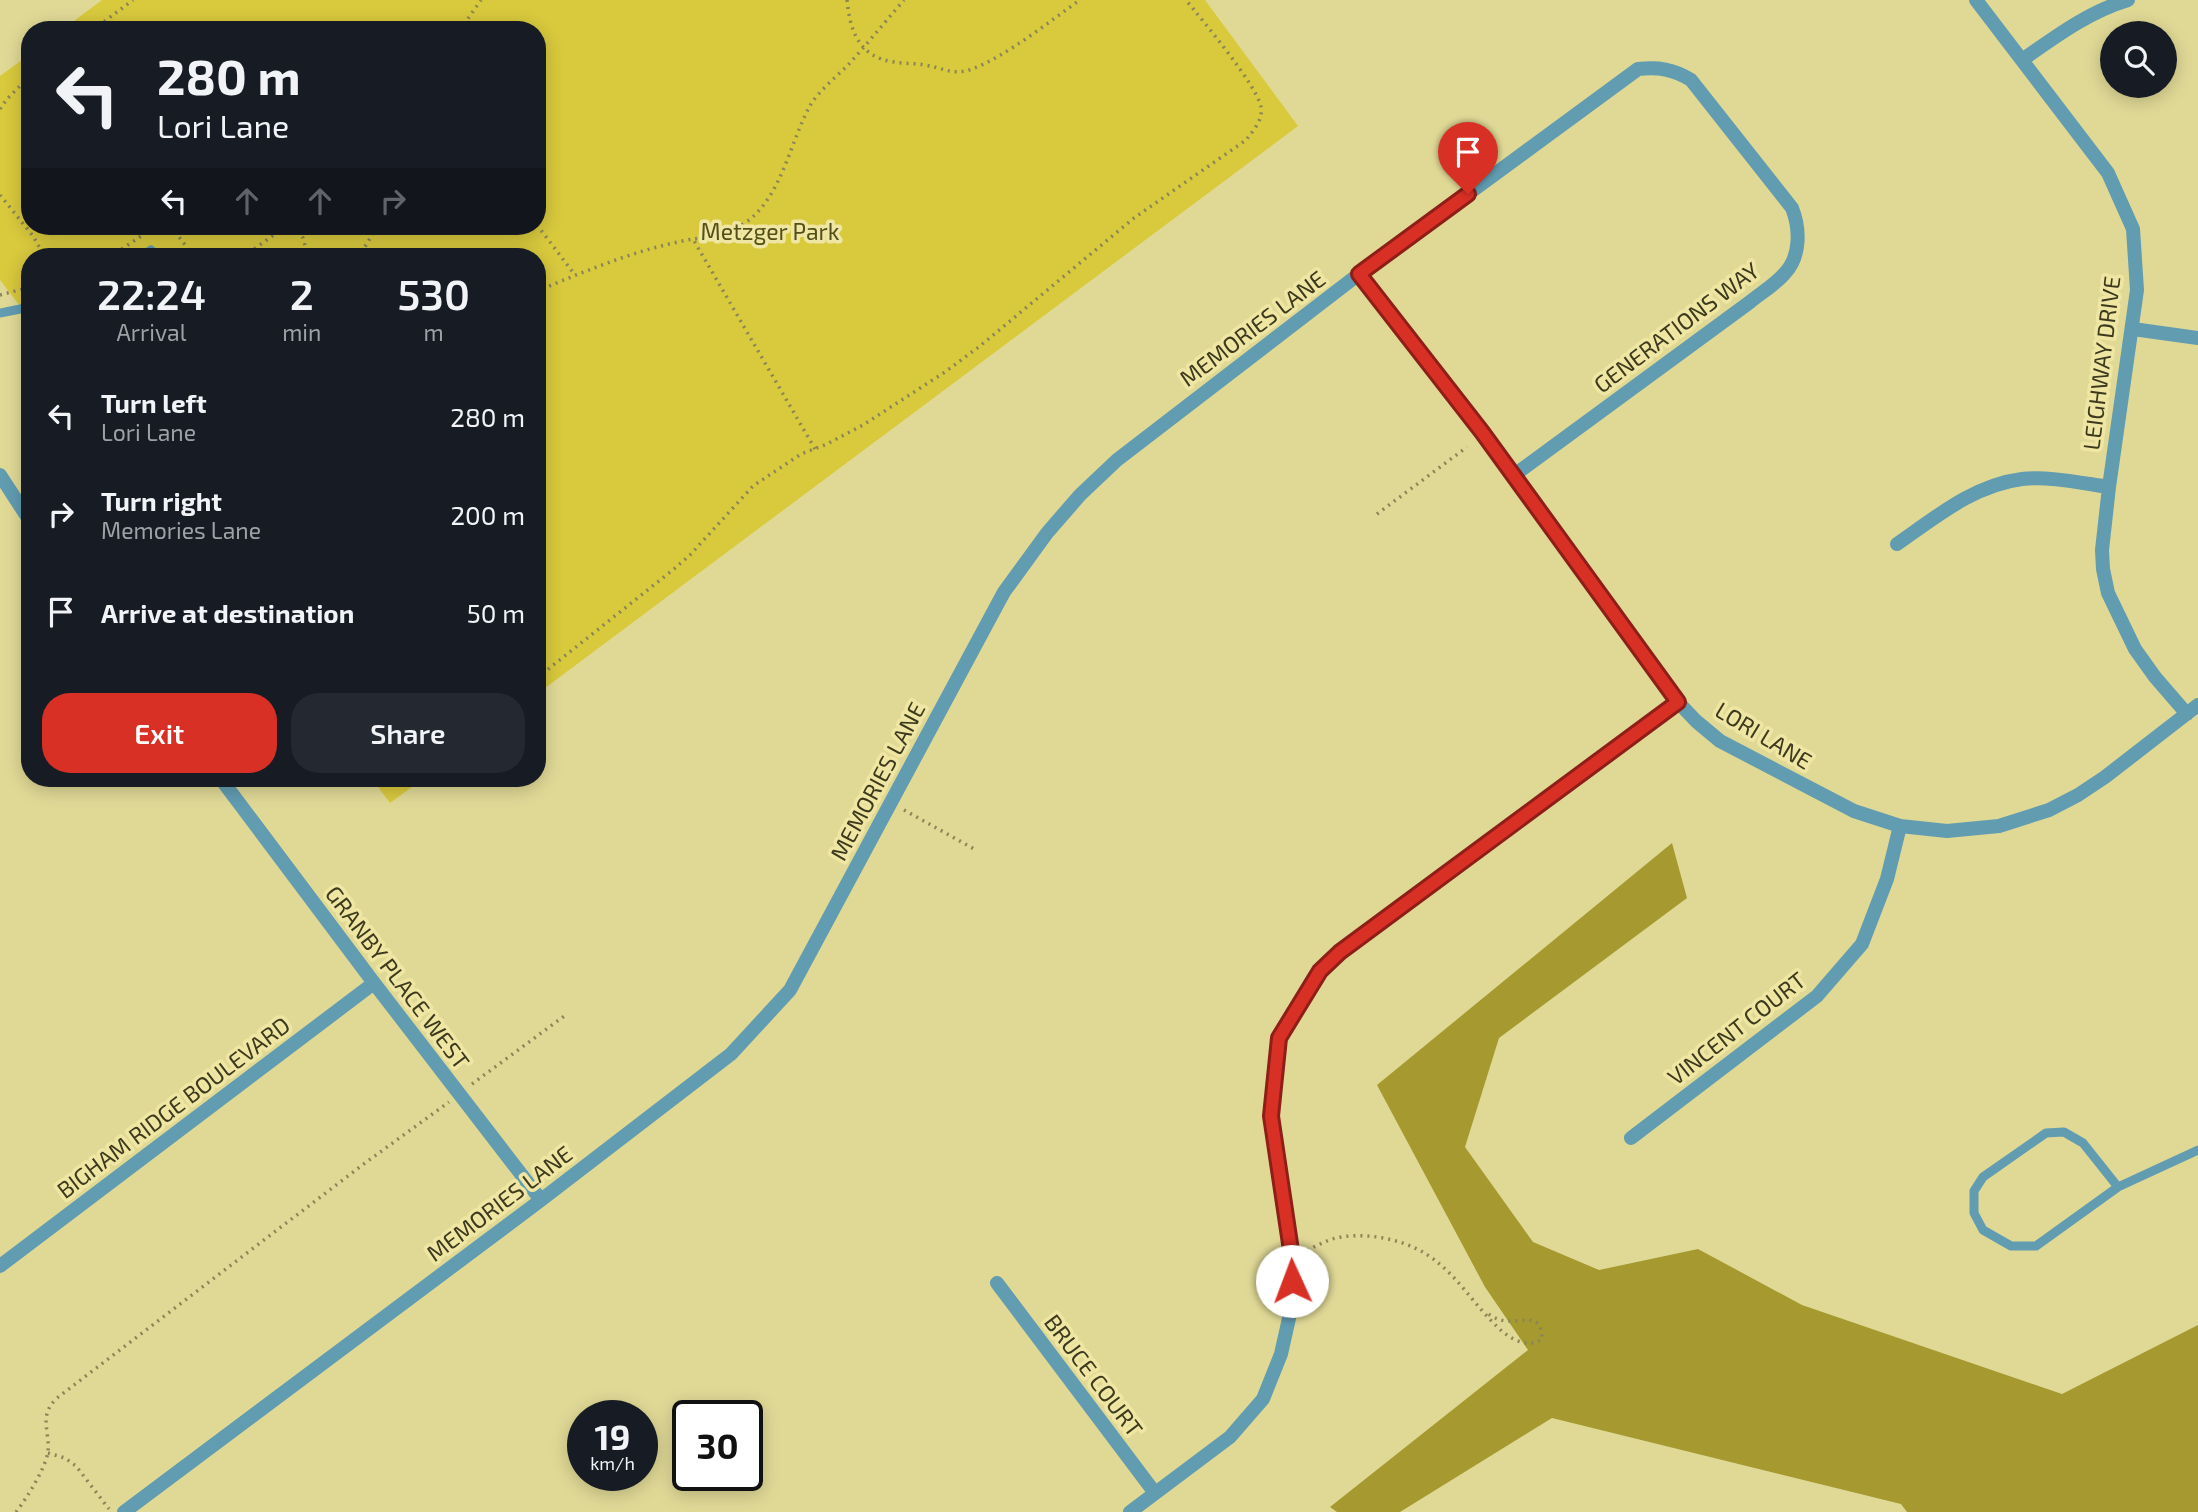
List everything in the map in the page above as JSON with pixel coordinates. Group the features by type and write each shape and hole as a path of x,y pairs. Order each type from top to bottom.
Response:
{"street":[{"name":"LEIGHWAY DRIVE","path":"1976,0 2108,173 2133,229 2137,290 2109,487 2102,550 2103,569 2108,593 2135,649 2155,677 2192,710"},
{"path":"2022,60 2077,22 2128,0"},
{"name":"MEMORIES LANE","path":"124,1512 541,1200 731,1054 790,990 1004,592 1047,533 1080,495 1116,460 1359,274 1638,69 1659,67"},
{"name":"GENERATIONS WAY","path":"1513,476 1750,302 1787,272 1795,255 1798,223 1792,208 1692,80 1659,67"},
{"name":"LORI LANE","path":"1359,274 1482,432 1678,702 1720,741 1745,755 1854,811 1900,825 1947,831 1974,830 1999,826 2037,814 2078,795 2192,710"},
{"path":"2133,329 2198,338"},
{"path":"0,475 21,507"},
{"path":"1897,544 1970,495 1996,484 2024,478 2109,487"},
{"path":"1130,1512 1230,1437 1263,1399 1281,1354 1292,1305 1292,1257 1271,1116 1279,1038 1320,971 1340,952 1678,702"},
{"name":"GRANBY PLACE WEST","path":"227,787 541,1200"},
{"name":"VINCENT COURT","path":"1631,1138 1817,996 1863,944 1888,879 1900,825"},
{"name":"BIGHAM RIDGE BOULEVARD","path":"0,1266 374,983"},
{"name":"BRUCE COURT","path":"997,1283 1155,1493"}],"lane":[{"path":"0,313 21,309"},
{"path":"2118,1187 2083,1143 2064,1132 2046,1133 1983,1177 1974,1191 1974,1213 1983,1230 2011,1246 2036,1246 2118,1187 2198,1150"}],"path":[{"path":"105,21 133,0"},
{"path":"466,21 481,0"},
{"path":"847,0 849,21 857,41 864,48 881,59 914,63 956,74 973,69 1007,50 1080,0"},
{"path":"546,288 658,245 721,235 752,218 768,199 780,176 812,102 864,48 904,0"},
{"path":"546,671 690,555 753,486 778,467 863,425 945,372 1134,218 1245,140 1258,124 1261,107 1229,55 1186,0"},
{"path":"0,109 21,85"},
{"path":"0,195 21,221"},
{"path":"123,248 143,235"},
{"path":"255,248 274,235"},
{"path":"545,235 575,275"},
{"path":"693,239 815,449"},
{"path":"0,295 21,289"},
{"path":"1377,513 1467,447"},
{"path":"901,808 976,850"},
{"path":"466,1089 567,1014"},
{"path":"16,1512 48,1453 47,1411 57,1398 360,1166 453,1099"},
{"path":"1305,1251 1332,1239 1354,1236 1404,1243 1426,1254 1449,1273 1504,1333 1524,1343 1535,1344 1542,1339 1542,1330 1532,1320 1499,1320 1485,1312"},
{"path":"48,1453 65,1458 76,1466 108,1509"}],"green space":[{"name":"Metzger Park","path":"102,0 1205,0 1298,126 546,687 546,248 21,248 21,307 0,280 0,76 21,61 21,235 546,235 546,21 74,21"},
{"path":"378,787 412,787 390,803"}],"shaded area":[{"path":"1672,843 1687,898 1499,1038 1465,1147 1533,1242 1599,1270 1698,1249 1802,1305 2062,1394 2198,1325 2198,1512 1907,1512 1901,1504 1552,1418 1400,1512 1337,1512 1330,1507 1528,1350 1485,1287 1377,1085"}],"route":[{"path":"1292,1281 1292,1257 1271,1116 1279,1038 1320,971 1340,952 1678,702 1482,432 1359,274 1468,194"}]}
